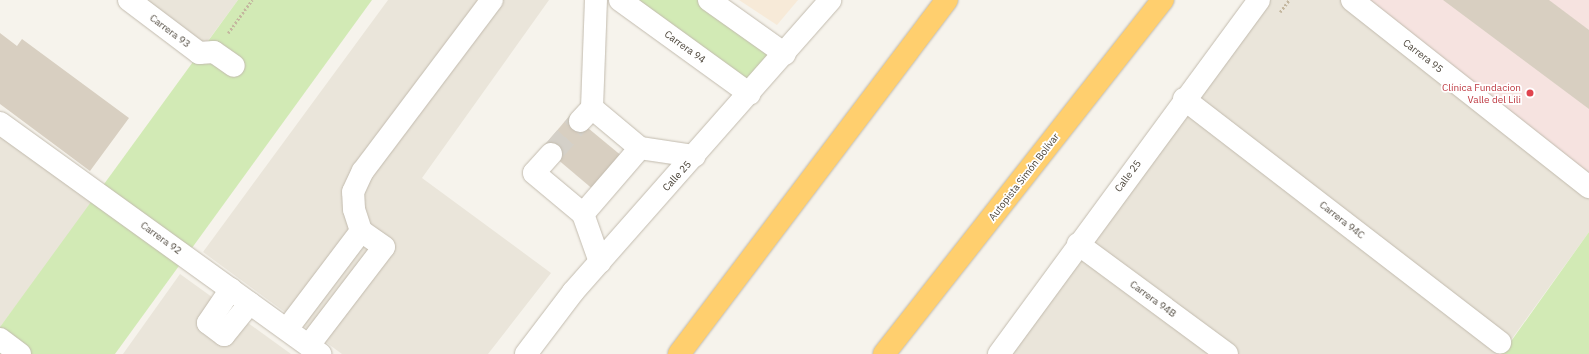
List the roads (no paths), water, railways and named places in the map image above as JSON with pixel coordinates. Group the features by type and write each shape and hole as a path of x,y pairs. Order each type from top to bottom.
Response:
{"highway":[{"path":"679,354 946,0"},
{"name":"Autopista Simón Bolívar","path":"884,354 1163,0"}],"street":[{"name":"Carrera 93","path":"129,0 199,53 214,52 234,66"},
{"path":"315,350 384,247 361,230 353,192 363,171 492,0"},
{"path":"596,0 586,114 640,148 694,156"},
{"name":"Carrera 94","path":"620,0 750,94"},
{"path":"709,0 785,54"},
{"name":"Calle 25","path":"526,354 600,262 750,94 830,0"},
{"name":"Calle 25","path":"999,354 1184,99 1259,0"},
{"name":"Carrera 95","path":"1352,0 1589,187"},
{"name":"Carrera 94C","path":"1184,99 1500,342"},
{"name":"Carrera 92","path":"0,123 315,350"},
{"path":"583,214 640,148"},
{"path":"551,154 534,173 583,214 600,262"},
{"path":"287,329 361,230"},
{"name":"Carrera 94B","path":"1078,244 1228,354"},
{"path":"231,289 216,329 250,303"},
{"path":"0,339 20,354"}],"tunnel":[{"path":"551,154 580,121"}],"place":[{"name":"Clínica Fundacion Valle del Lili","path":"1530,93"}]}
